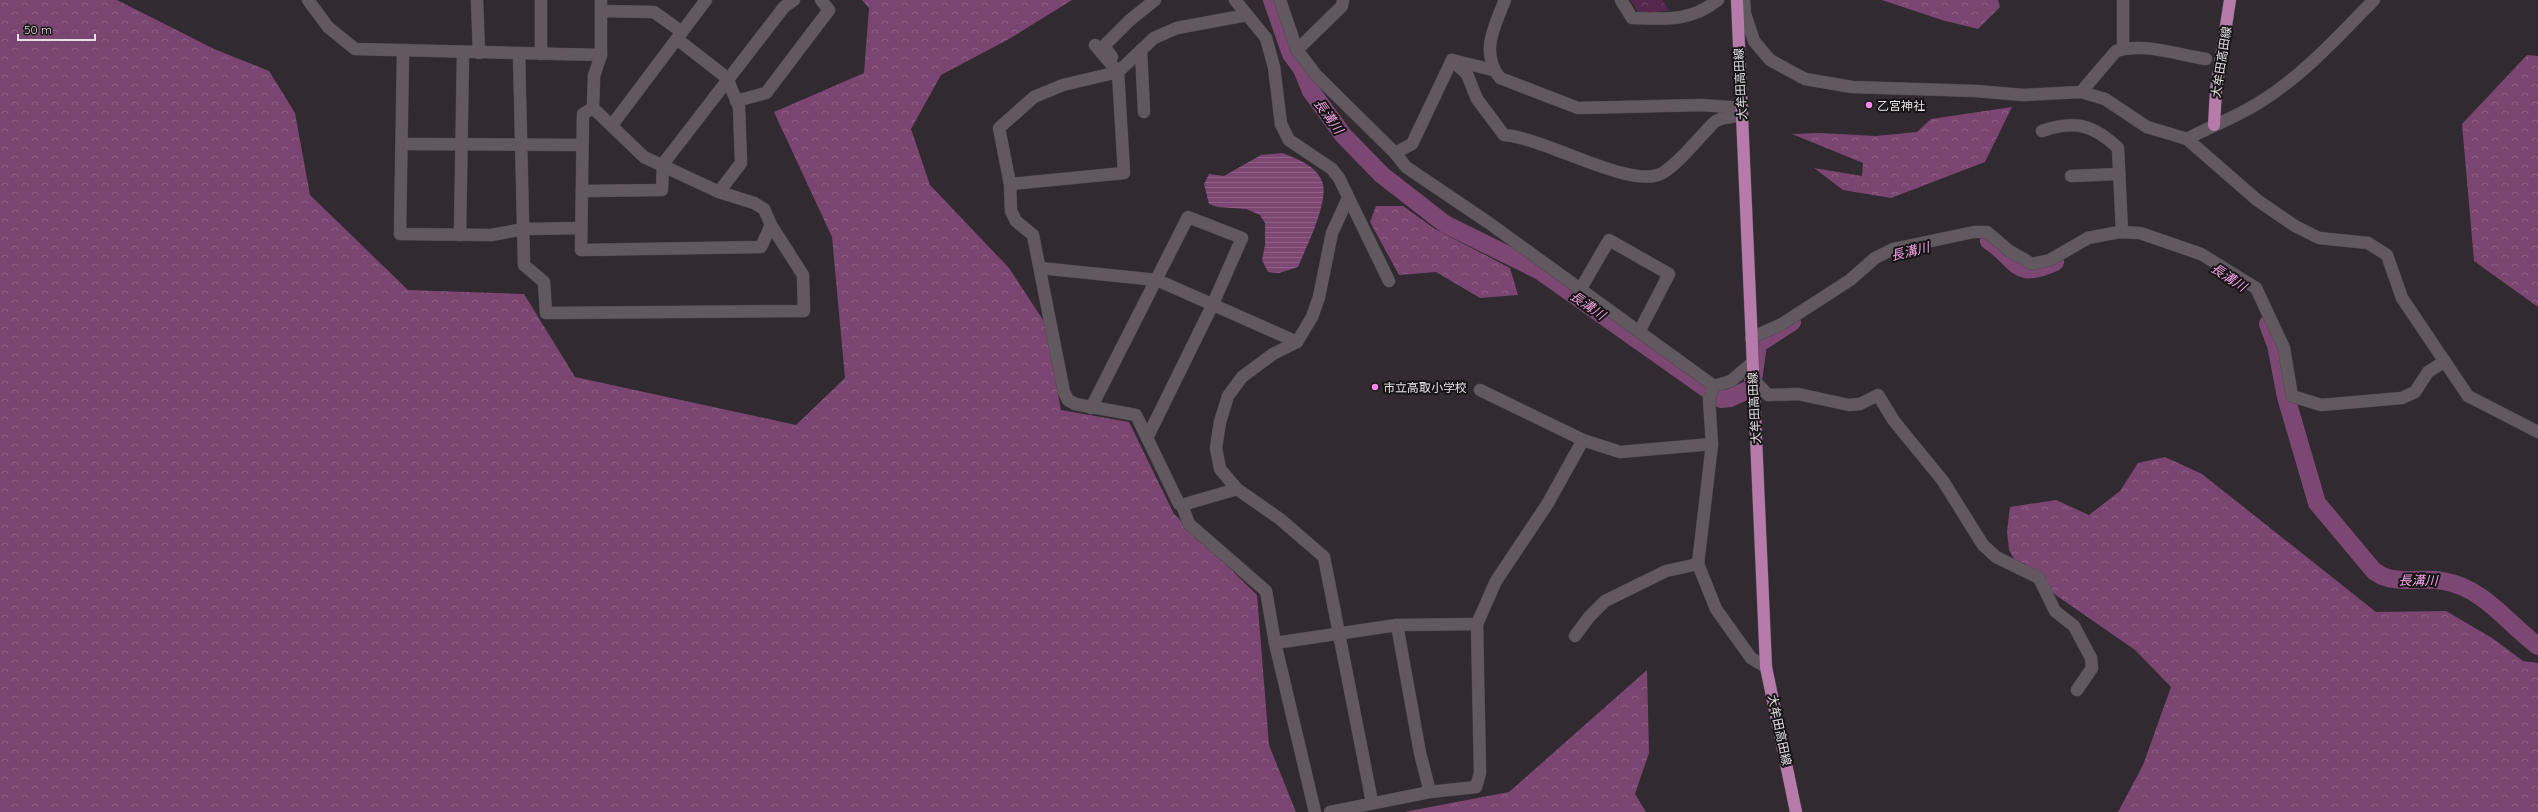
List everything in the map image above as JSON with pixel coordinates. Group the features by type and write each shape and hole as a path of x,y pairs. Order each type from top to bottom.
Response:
{"main road":[{"name":"大牟田高田線","path":"1737,0 1752,378 1766,668 1796,812"},
{"name":"大牟田高田線","path":"2214,125 2216,90 2230,0"}],"street":[{"path":"308,0 328,28 355,50 601,55"},
{"path":"477,0 479,52"},
{"path":"541,0 541,54"},
{"path":"612,126 706,0"},
{"path":"582,191 662,190 663,164 727,78 784,7 794,0"},
{"path":"736,101 766,93 829,10 821,0"},
{"path":"1010,184 1124,173 1119,71 1104,46 1130,20 1156,0"},
{"path":"1235,0 1266,38 1274,67 1281,124 1289,140 1332,169 1389,281"},
{"path":"1280,0 1298,50 1316,75 1395,153 1406,167 1489,223 1714,386"},
{"path":"1298,50 1342,6 1343,0"},
{"path":"1505,0 1496,23 1488,54 1494,70 1500,78 1578,108 1702,105 1742,112"},
{"path":"1621,0 1632,18 1684,19 1708,9 1718,0"},
{"path":"1744,0 1745,14 1754,41 1770,60 1805,79 1852,87 1976,91 2023,95 2081,92 2105,99 2147,126 2187,139 2257,200 2295,226 2319,238 2368,243 2387,255 2402,298 2468,396 2538,432"},
{"path":"2123,0 2123,49"},
{"path":"2187,139 2261,102 2291,80 2327,49 2374,0"},
{"path":"519,53 524,265 544,282 546,313 804,311 803,275 771,225 764,209 754,203 720,192 644,156 593,108 594,76 601,55 601,6 633,6 654,12 727,78 739,107 741,163 720,192"},
{"path":"1247,15 1178,28 1154,38 1119,71 1063,85 1034,96 999,128 1010,184 1011,210 1016,221 1034,235 1064,392 1068,400 1092,408 1136,415 1179,504 1182,505 1189,524 1266,591 1275,643 1315,812"},
{"path":"1095,45 1119,71"},
{"path":"2081,92 2116,51 2123,49 2164,50 2186,56 2206,59"},
{"path":"1141,50 1144,112"},
{"path":"403,52 400,234 491,235 524,229 582,228"},
{"path":"460,235 464,52"},
{"path":"1395,153 1412,144 1452,60"},
{"path":"1452,60 1494,70"},
{"path":"1452,60 1467,74 1477,99 1504,135 1517,136 1578,156 1591,164 1645,177 1659,175 1675,163 1717,120 1742,112"},
{"path":"593,108 583,114 581,250 761,247 771,225"},
{"path":"2042,131 2059,125 2074,124 2095,131 2118,148 2122,232"},
{"path":"402,144 582,145"},
{"path":"2071,176 2119,174"},
{"path":"1348,198 1332,233 1319,297 1312,317 1297,342 1273,354 1242,377 1228,396 1220,422 1216,448 1220,469 1238,488 1280,519 1324,557 1372,802"},
{"path":"1092,408 1188,217 1242,238 1212,306 1147,438"},
{"path":"1751,338 1788,320 1850,280 1875,258 1893,249 1974,232 1987,232 2008,250 2032,264 2050,260 2088,238 2122,232 2140,233 2201,254 2256,288 2284,348 2292,396 2321,405 2402,398 2415,392 2428,372 2445,361"},
{"path":"1580,290 1609,240 1669,274 1639,332"},
{"path":"1040,268 1157,280 1212,306 1297,342"},
{"path":"1752,363 1731,381 1714,386 1708,399 1712,444 1698,564 1716,609 1751,658 1766,668"},
{"path":"1752,378 1768,395 1798,394 1849,404 1860,404 1878,396 1894,421 1943,480 1983,545 1996,557 2039,578 2055,611 2074,626 2091,658 2092,668 2077,690"},
{"path":"1480,390 1583,440 1620,452 1712,444"},
{"path":"1330,812 1372,802 1430,792 1476,787 1480,773 1476,624 1496,581 1548,503 1583,440"},
{"path":"1182,505 1238,488"},
{"path":"1575,636 1589,617 1605,601 1666,571 1698,564"},
{"path":"1275,643 1397,625 1476,624"},
{"path":"1397,625 1420,753 1430,792"}],"green space":[{"path":"0,0 117,0 214,49 269,71 295,113 310,195 408,290 524,294 575,377 796,425 845,378 832,237 774,112 864,73 869,8 862,0 1072,0 1009,39 941,75 911,129 930,185 1009,268 1045,323 1061,410 1129,422 1174,514 1257,595 1269,745 1296,812 0,812"},
{"path":"1630,0 1662,0 1669,10 1640,15"},
{"path":"1882,0 1998,0 2000,7 1978,29 1942,20"},
{"path":"2527,55 2538,56 2538,307 2474,261 2462,124"},
{"path":"2012,107 1985,162 1891,198 1843,190 1814,168 1862,176 1863,163 1792,134 1820,133 1876,136 1917,132 1931,119"},
{"path":"1376,206 1403,206 1435,229 1510,268 1518,295 1480,298 1436,272 1399,275 1370,222"},
{"path":"2165,457 2202,474 2376,612 2446,611 2492,638 2523,661 2538,663 2538,812 2118,812 2143,765 2171,687 2135,650 2021,571 2009,550 2007,532 2010,507 2056,500 2089,515 2120,491 2138,463"},
{"path":"1647,670 1649,753 1635,794 1646,812 1404,812 1509,792"}],"shaded area":[{"path":"1282,153 1299,160 1315,171 1322,181 1324,189 1323,200 1316,224 1298,267 1279,273 1268,272 1262,260 1265,245 1265,223 1260,215 1246,209 1218,207 1209,204 1204,184 1209,174 1224,176 1261,155"}],"waterway":[{"name":"長溝川","path":"1272,0 1291,54 1302,69 1311,91 1343,135 1382,175 1445,224 1540,271 1721,399 1730,398 1752,388 1758,344 1792,322"},
{"name":"長溝川","path":"1989,241 1999,248 2018,266 2024,269 2042,267 2055,262"},
{"name":"長溝川","path":"2268,324 2276,345 2286,397 2317,503 2374,571 2382,576 2397,580 2435,580 2458,585 2483,598 2538,646"}],"place":[{"name":"乙宮神社","path":"1869,105"},
{"name":"市立高取小学校","path":"1375,387"}]}
